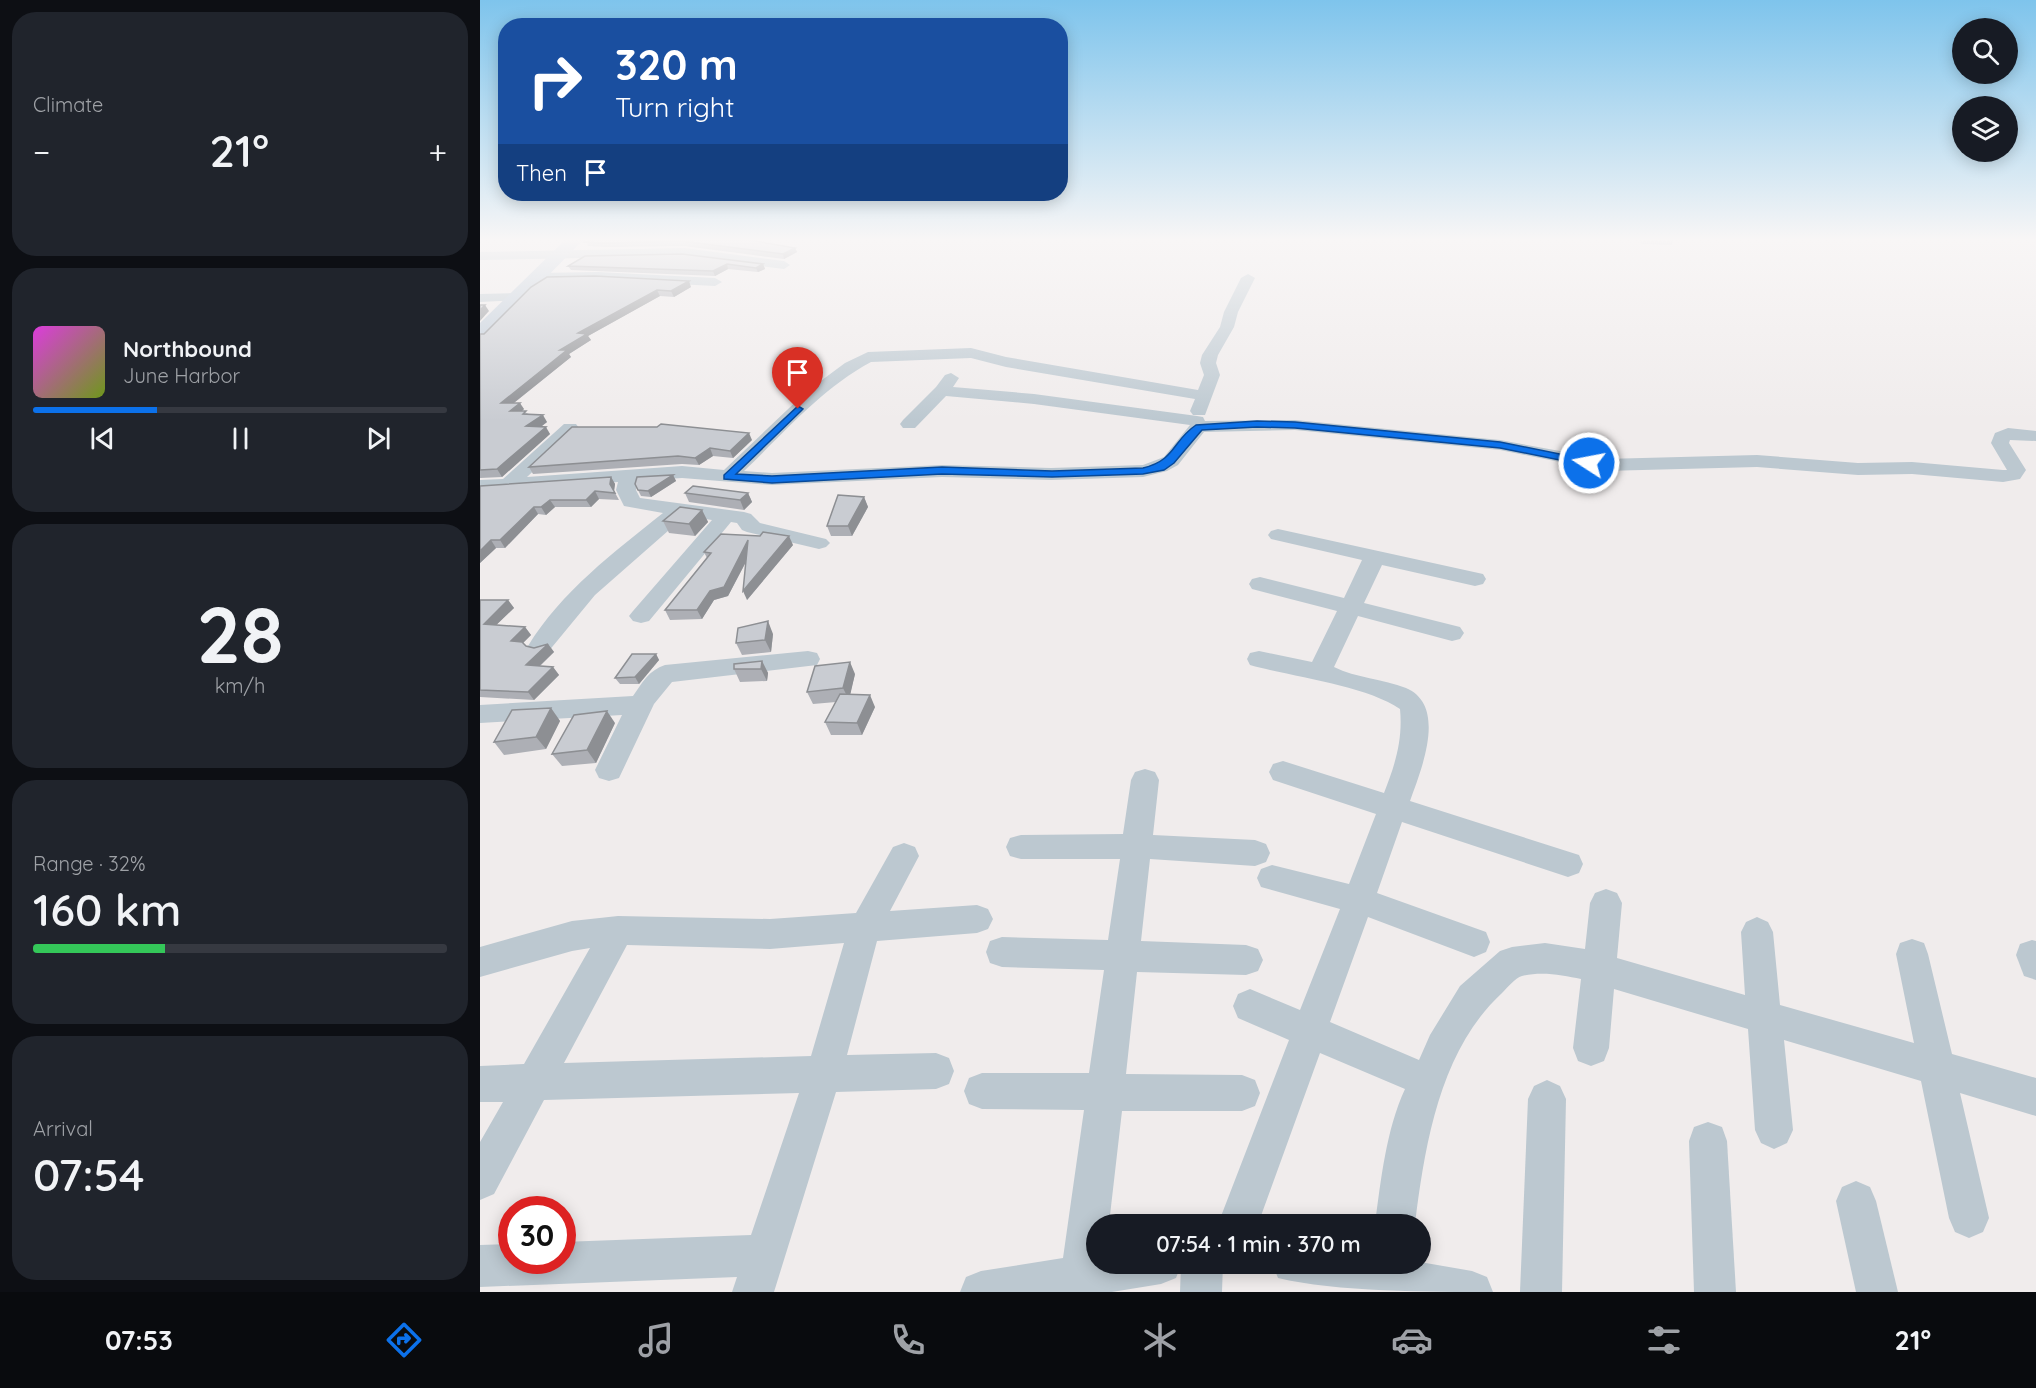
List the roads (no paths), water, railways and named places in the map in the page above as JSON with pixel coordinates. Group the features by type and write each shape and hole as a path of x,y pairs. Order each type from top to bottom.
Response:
{"street":[{"path":"480,334 514,300"},
{"path":"480,486 682,472 772,480 942,471 1052,474 1143,471 1160,467 1171,461 1198,424 1204,396 1212,375 1208,363 1210,355 1227,327 1237,300"},
{"path":"727,477 812,396 851,366 868,357 971,353 1006,362 1204,396"},
{"path":"909,424 947,384 1198,424 1317,427 1500,445 1604,465 1757,461 1858,469 1912,468 2003,476 2013,475 2016,470 2000,443 2001,437 2008,433 2036,436"},
{"path":"508,484 570,428"},
{"path":"629,477 626,490 631,502 679,511 744,518 748,526 819,543"},
{"path":"540,646 552,629 605,571 679,511"},
{"path":"641,616 726,516"},
{"path":"1278,535 1474,579"},
{"path":"1326,674 1322,663 1375,556"},
{"path":"1260,584 1452,633"},
{"path":"1242,1214 1411,759 1415,728 1413,705 1398,694 1259,658"},
{"path":"609,770 642,705 656,682 665,674 808,659"},
{"path":"480,714 642,705"},
{"path":"1283,772 1568,864"},
{"path":"1082,1275 1145,780"},
{"path":"1021,848 1137,846 1264,866 1474,942"},
{"path":"480,1266 760,1274 823,1076 865,927 904,856"},
{"path":"1591,1048 1606,903"},
{"path":"480,962 572,936 618,930 770,934 977,919"},
{"path":"480,1180 618,930"},
{"path":"1757,932 1774,1130"},
{"path":"1002,952 1246,960"},
{"path":"1912,954 1969,1218"},
{"path":"1396,1214 1416,1107 1443,1047 1472,998 1512,962 1545,958 1600,969 2036,1097"},
{"path":"1250,1006 1405,1071"},
{"path":"480,1084 936,1071"},
{"path":"982,1091 1242,1093"},
{"path":"1541,1292 1547,1099"},
{"path":"1708,1141 1715,1292"},
{"path":"1856,1201 1876,1292"},
{"path":"1007,1290 1089,1274"},
{"path":"1201,1292 1202,1274"},
{"path":"1368,1274 1472,1292"}]}
